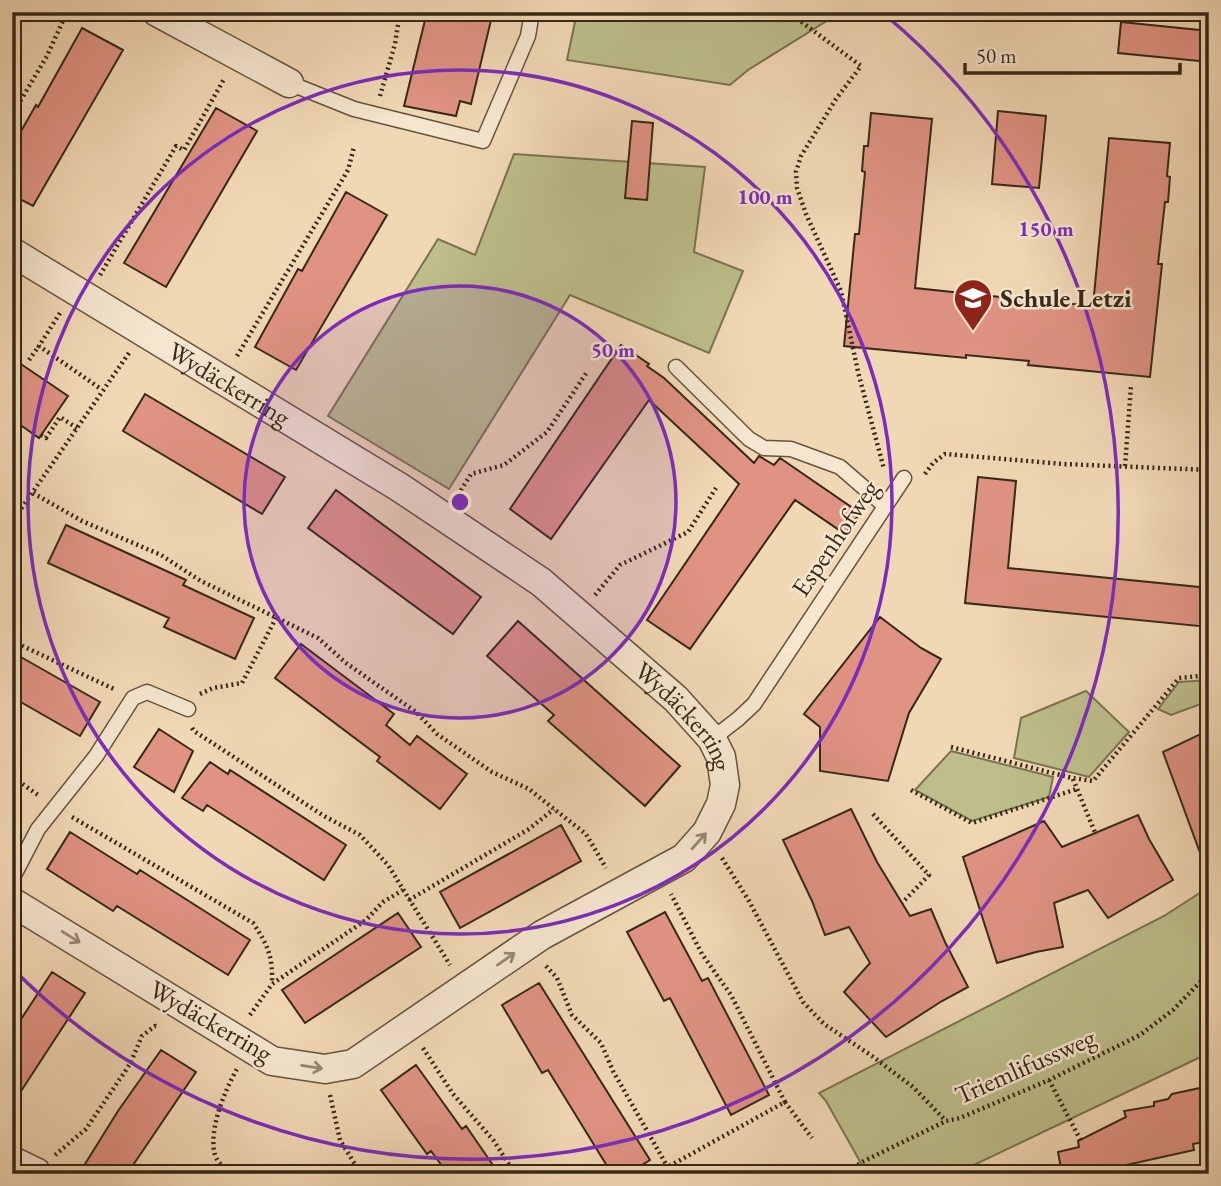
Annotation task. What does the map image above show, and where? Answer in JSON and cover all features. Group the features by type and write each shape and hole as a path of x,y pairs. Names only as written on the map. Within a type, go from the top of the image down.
{"street":[{"path":"157,12 289,83"},
{"name":"Wydäckerring","path":"12,252 399,487 531,575 677,699 712,738 721,757 725,785 721,804 708,832 684,858 541,935 354,1064 325,1069 272,1061 12,902"}],"lane":[{"path":"289,83 354,109 483,141 528,36 532,12"},
{"path":"677,367 749,439 764,448 791,449 840,467 885,506"},
{"name":"Espenhofweg","path":"712,738 754,704 900,484"},
{"path":"12,879 38,829 96,756 133,698 147,691 188,709"},
{"path":"12,1153 39,1170"}],"path":[{"path":"12,115 47,56 67,12"},
{"path":"380,96 395,44 400,12"},
{"path":"788,12 861,66 836,99 801,156 796,172 797,188 841,291 858,372 884,470 900,484"},
{"path":"100,275 176,146 184,150 224,79"},
{"path":"234,362 348,170 354,147"},
{"path":"29,360 61,312"},
{"path":"12,522 135,344"},
{"path":"40,345 102,390"},
{"path":"457,496 471,474 504,466 547,432 587,372"},
{"path":"1125,466 1131,386"},
{"path":"41,435 46,438 60,418 77,428"},
{"name":"Espenhofweg","path":"900,484 920,481 933,463 945,454 1209,470"},
{"path":"595,596 620,565 688,532 716,488"},
{"path":"33,493 82,521 161,555 201,581 318,638 346,663 416,712 437,734 492,772 529,789 586,834 610,875"},
{"path":"213,688 242,683 276,618"},
{"path":"12,641 133,698"},
{"path":"951,747 1093,781 1179,678 1209,675"},
{"path":"194,731 324,816 360,835 388,865 450,966"},
{"path":"1072,778 1096,835"},
{"path":"12,781 21,783 54,807 253,923 267,944 272,965 272,984"},
{"path":"911,790 972,823 1077,789"},
{"path":"409,900 529,829 554,809"},
{"path":"873,814 929,875 902,903"},
{"path":"716,849 749,901 803,1002 824,1024 912,1087 946,1121"},
{"path":"246,1022 272,984 366,920 383,902 403,890"},
{"path":"669,890 702,954 731,995 785,1102 812,1138"},
{"path":"543,962 557,978 572,1015 601,1043 613,1071 667,1166"},
{"name":"Triemlifussweg","path":"844,1174 862,1162 946,1121 960,1118 1049,1080 1140,1035 1173,1010 1209,973"},
{"path":"39,1170 86,1129 130,1064 142,1036 155,1027 166,1027"},
{"path":"416,1038 453,1094 494,1141 515,1174"},
{"path":"234,1174 222,1167 215,1155 215,1132 225,1091 238,1067"},
{"path":"1049,1080 1082,1143"},
{"path":"329,1091 340,1140 361,1174"},
{"path":"655,1174 785,1102"},
{"path":"1087,1166 1089,1174"}],"green space":[{"path":"577,12 841,12 748,70 730,85 567,60"},
{"path":"514,154 705,167 694,252 743,271 709,353 570,295 449,489 328,416 438,239 475,255"},
{"path":"1209,680 1209,701 1171,715 1158,709 1179,682"},
{"path":"1086,691 1129,732 1089,777 1014,758 1021,718"},
{"path":"951,751 1053,777 1049,797 972,821 915,790"},
{"path":"1209,887 1209,1053 955,1174 867,1174 819,1093 1164,916"}],"building":[{"path":"427,12 476,12 492,16 471,104 460,101 456,116 404,106"},
{"path":"1121,22 1209,31 1209,62 1118,53"},
{"path":"82,28 123,50 33,206 12,195 12,147 36,105 38,107"},
{"path":"216,108 257,131 166,287 124,263"},
{"path":"998,111 1046,116 1039,188 992,184"},
{"path":"871,113 932,119 915,288 981,295 1093,306 1109,138 1170,143 1168,202 1165,202 1158,264 1162,264 1150,377 1028,365 1029,361 966,355 966,358 844,346 855,234 859,234 865,172 862,171 864,146 868,146"},
{"path":"632,121 653,123 647,200 625,198"},
{"path":"346,192 387,215 296,370 255,347 298,269 302,271"},
{"path":"621,345 649,364 647,366 664,378 754,463 759,456 774,465 780,458 860,513 845,534 795,500 690,649 647,620 739,484 649,400 551,539 510,509"},
{"path":"12,358 68,396 39,438 12,419"},
{"path":"145,394 285,477 262,514 123,431"},
{"path":"978,477 1016,481 1008,568 1209,588 1209,627 965,603"},
{"path":"336,490 481,597 453,634 308,528"},
{"path":"66,525 186,580 183,585 254,618 235,659 164,627 169,618 48,563"},
{"path":"880,617 921,648 941,659 909,713 888,781 820,771 820,727 804,714"},
{"path":"518,621 680,766 645,806 548,721 554,715 487,656"},
{"path":"301,644 394,714 386,725 410,745 417,736 467,774 440,809 377,761 380,757 275,678"},
{"path":"12,652 100,702 80,736 12,697"},
{"path":"159,729 193,751 174,792 134,767"},
{"path":"1209,730 1209,869 1206,869 1163,752"},
{"path":"210,762 228,774 230,770 346,845 324,880 207,805 203,811 182,798"},
{"path":"851,809 877,862 910,916 931,909 968,987 886,1037 844,992 870,963 849,927 825,935 783,840"},
{"path":"1138,815 1173,880 1108,918 1088,890 1054,903 1063,947 997,963 963,857 1044,821 1062,847"},
{"path":"561,825 581,861 460,928 440,892"},
{"path":"70,832 137,874 140,870 250,940 228,975 117,906 113,911 47,869"},
{"path":"665,912 702,981 708,978 769,1095 731,1115 670,998 664,1001 627,932"},
{"path":"398,913 421,947 305,1023 282,990"},
{"path":"52,972 85,993 12,1105 12,1033"},
{"path":"539,983 650,1160 628,1174 612,1174 548,1070 542,1073 502,1005"},
{"path":"161,1050 196,1072 127,1174 100,1174 85,1164"},
{"path":"416,1065 462,1129 466,1126 499,1174 448,1174 431,1151 427,1154 381,1090"},
{"path":"1209,1086 1209,1141 1193,1144 1194,1150 1086,1174 1062,1174 1058,1152 1079,1147 1078,1141 1126,1117 1124,1111 1154,1106 1154,1102 1168,1099 1172,1094"}],"place":[{"name":"Schule Letzi","path":"973,332"}]}
